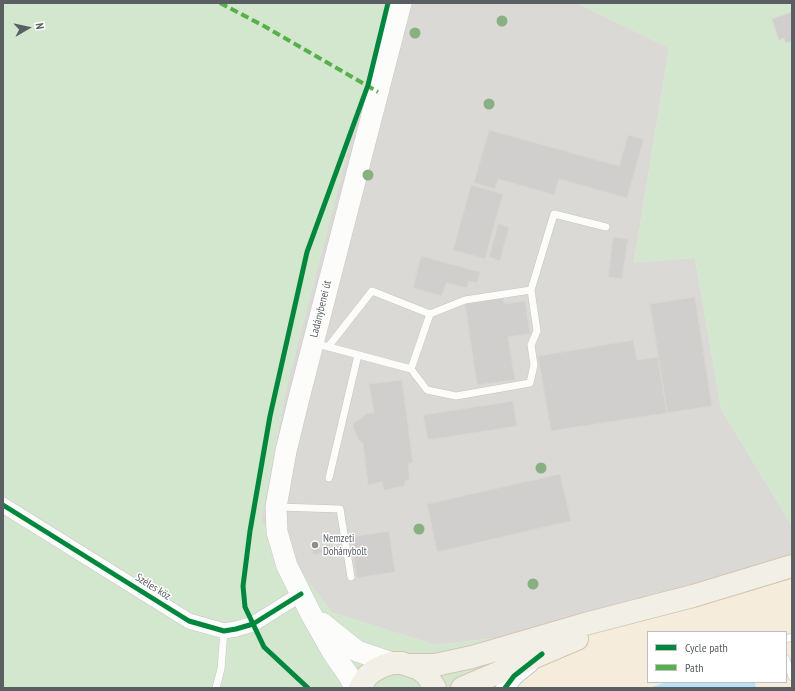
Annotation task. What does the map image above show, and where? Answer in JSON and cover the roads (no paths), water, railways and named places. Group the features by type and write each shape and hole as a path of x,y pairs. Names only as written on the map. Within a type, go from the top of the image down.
{"main road":[{"name":"Ladánybenei út","path":"355,688 350,676 333,653 311,614 287,566 277,532 276,507 286,451 320,345 401,3"},
{"path":"360,688 367,676 383,666 402,664 435,665 472,657 585,624 693,596 792,566"},
{"path":"462,688 568,643 693,596"},
{"path":"311,614 340,639 357,651 402,664 426,674 435,688"}],"street":[{"name":"Széles köz","path":"3,505 188,621 224,631 236,629 253,624 301,594"},
{"path":"505,688 514,676 542,654"}],"lane":[{"path":"531,290 465,300 430,314 372,291 320,345 411,369 427,390 456,396 530,383 534,365 531,345 537,331 531,290 554,214 606,227"},
{"path":"411,369 430,314"},
{"path":"329,478 358,355"},
{"path":"276,507 340,509 351,577"},
{"path":"216,688 221,669 224,631"},
{"path":"787,662 792,677"}],"water":[{"path":"664,683 755,683 756,688 649,688"}],"place":[{"name":"Nemzeti Dohánybolt","path":"315,545"}]}
